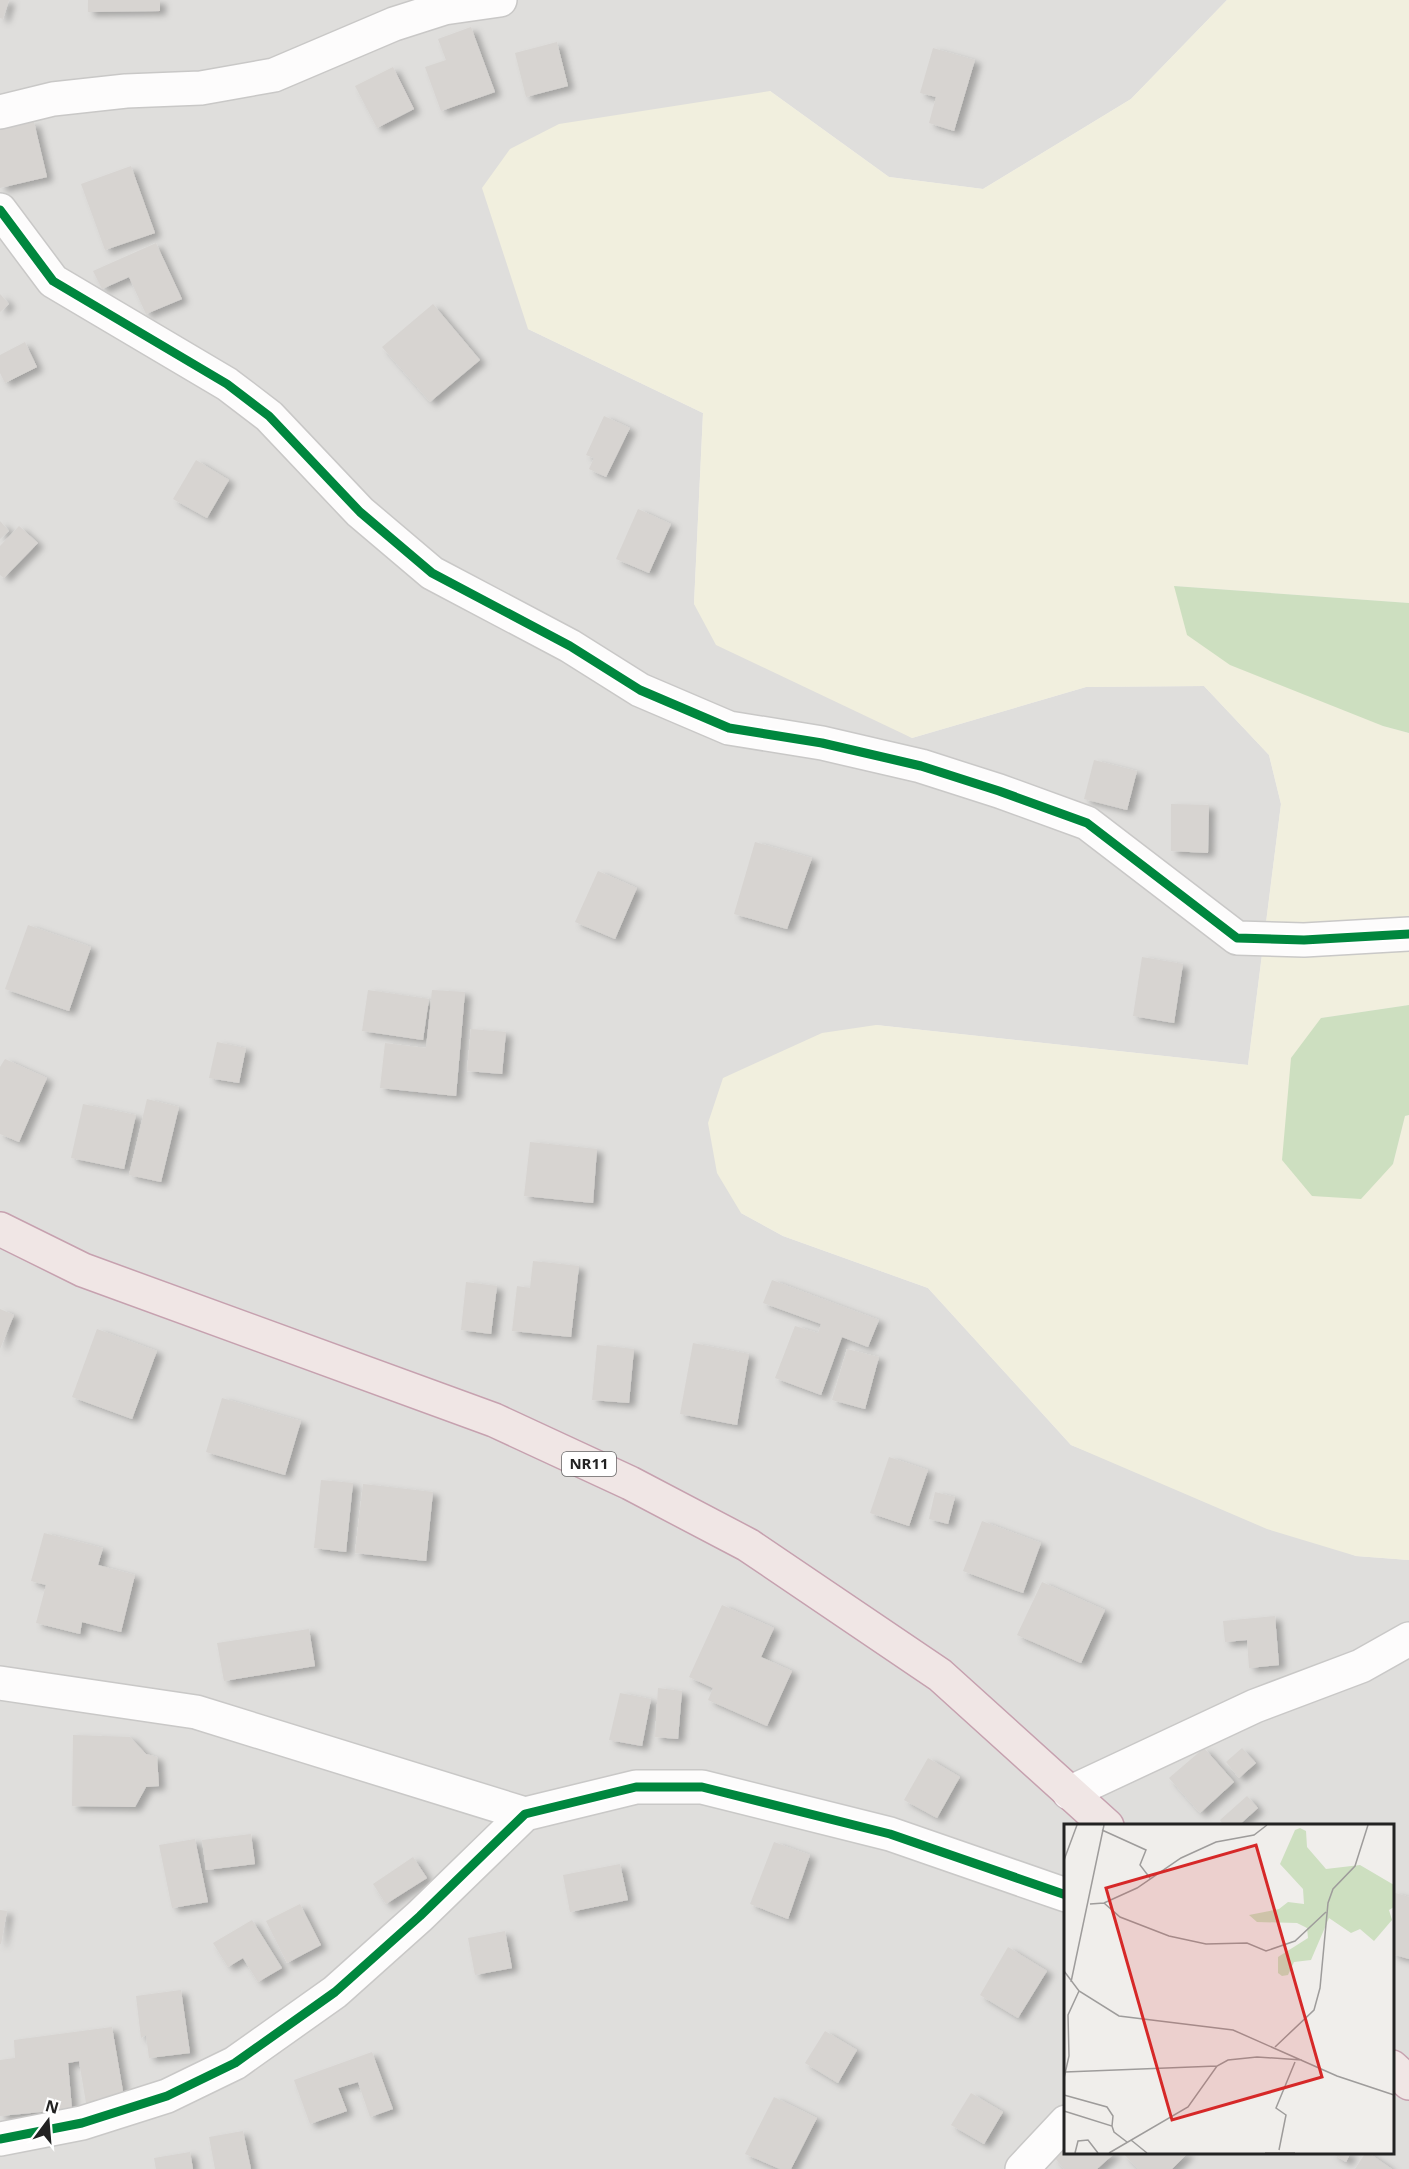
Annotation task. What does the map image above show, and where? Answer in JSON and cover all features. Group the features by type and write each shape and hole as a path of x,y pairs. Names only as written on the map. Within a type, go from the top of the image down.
{"highway":[{"name":"NR11","path":"0,1229 82,1270 494,1420 640,1488 748,1545 940,1676 1105,1824"},
{"path":"1394,2069 1409,2082"}],"street":[{"path":"0,112 53,99 126,91 201,88 274,75 407,10 444,8 500,0"},
{"path":"0,210 53,282 226,384 269,417 360,512 432,573 570,646 640,690 729,728 822,743 921,766 999,791 1087,824 1237,938 1304,940 1409,934"},
{"path":"1069,1792 1255,1706 1361,1666 1409,1639"},
{"path":"0,1683 196,1712 525,1814"},
{"path":"0,2139 82,2123 156,2100 235,2063 335,1992 420,1916 525,1814 636,1787 702,1787 890,1834 1064,1895"},
{"path":"1022,2169 1064,2123"}],"shaded area":[{"path":"0,0 1227,0 1131,99 983,189 889,177 770,91 528,329 703,413 694,604 912,738 1086,687 1204,686 1269,755 1281,804 1248,1065 876,1025 741,1213 783,1236 928,1288 1071,1445 1356,1556 1409,1560 1409,2169 0,2169"},
{"path":"1227,0 1409,0 1409,603 1175,586 1383,726 1409,733 1409,1005 1321,1018 1393,1164 1405,1116 1409,1115 1409,1560 1356,1556 1267,1529 1071,1445 928,1288 783,1236 741,1213 717,1173 708,1123 723,1078 822,1033 876,1025 1248,1065 1281,804 1269,755 1204,686 1086,687 912,738 716,645 694,604 703,413 528,329 482,188 510,149 559,124 770,91 889,177 983,189 1131,99"}],"green space":[{"path":"1174,586 1409,603 1409,733 1383,726 1230,665 1187,635"},
{"path":"1409,1005 1409,1115 1405,1116 1393,1164 1361,1199 1312,1196 1282,1160 1291,1058 1321,1018"}],"building":[{"path":"0,0 9,0 3,19 0,18"},
{"path":"88,0 160,0 160,11 88,12"},
{"path":"471,27 495,92 441,111 425,67 446,60 438,39"},
{"path":"557,42 568,86 526,97 515,53"},
{"path":"933,48 975,60 954,131 929,123 936,97 920,93"},
{"path":"393,67 414,109 377,128 355,86"},
{"path":"34,122 47,177 0,188 0,129"},
{"path":"131,166 155,233 105,250 81,184"},
{"path":"156,243 182,299 146,314 129,277 102,289 93,271"},
{"path":"0,294 9,304 0,312"},
{"path":"433,304 480,360 430,402 382,347"},
{"path":"25,342 37,367 5,383 0,373 0,355"},
{"path":"604,416 630,428 606,477 589,469 594,458 586,455"},
{"path":"196,460 229,480 207,518 173,499"},
{"path":"638,509 671,524 649,573 616,559"},
{"path":"0,521 9,531 0,539"},
{"path":"19,526 38,543 4,578 0,575 0,546"},
{"path":"1094,760 1137,771 1127,810 1084,799"},
{"path":"1171,804 1209,805 1208,853 1171,851"},
{"path":"755,842 812,858 787,929 734,914"},
{"path":"598,871 637,888 615,939 575,922"},
{"path":"28,925 91,947 69,1011 5,989"},
{"path":"1142,957 1183,964 1174,1023 1133,1016"},
{"path":"368,990 429,999 423,1040 362,1031"},
{"path":"432,990 465,992 456,1096 380,1088 385,1043 426,1048"},
{"path":"471,1029 506,1032 502,1074 467,1071"},
{"path":"217,1042 246,1048 239,1083 209,1078"},
{"path":"5,1059 47,1078 19,1142 0,1134 0,1067"},
{"path":"147,1099 179,1107 161,1182 129,1175"},
{"path":"83,1104 136,1115 124,1169 71,1158"},
{"path":"530,1142 597,1149 593,1203 524,1196"},
{"path":"533,1261 579,1266 571,1337 512,1331 517,1286 530,1288"},
{"path":"772,1280 879,1320 868,1347 842,1337 821,1395 775,1378 795,1326 818,1333 821,1324 763,1303"},
{"path":"466,1282 497,1286 491,1334 461,1330"},
{"path":"0,1309 14,1315 0,1349"},
{"path":"97,1329 157,1351 132,1419 72,1397"},
{"path":"693,1343 749,1354 737,1425 680,1414"},
{"path":"597,1345 634,1349 629,1403 592,1400"},
{"path":"847,1349 879,1357 865,1409 832,1400"},
{"path":"222,1398 301,1421 285,1475 206,1452"},
{"path":"889,1457 928,1470 909,1526 870,1513"},
{"path":"321,1480 353,1483 346,1552 314,1548"},
{"path":"363,1484 433,1492 426,1561 355,1553"},
{"path":"935,1492 955,1497 948,1524 929,1519"},
{"path":"982,1521 1041,1543 1023,1593 963,1571"},
{"path":"44,1533 103,1548 98,1565 135,1575 121,1632 82,1622 80,1634 36,1623 46,1585 31,1581"},
{"path":"1042,1582 1105,1610 1081,1663 1017,1635"},
{"path":"722,1605 774,1628 761,1657 792,1671 767,1726 708,1700 713,1688 689,1677"},
{"path":"1275,1616 1279,1665 1249,1668 1247,1640 1225,1642 1223,1621"},
{"path":"309,1629 315,1666 224,1681 217,1643"},
{"path":"658,1688 682,1691 678,1739 655,1737"},
{"path":"620,1693 651,1699 642,1746 609,1740"},
{"path":"73,1735 130,1737 146,1754 157,1757 159,1786 146,1787 135,1807 72,1806"},
{"path":"1204,1748 1234,1782 1200,1813 1169,1778"},
{"path":"1242,1748 1256,1763 1239,1778 1226,1762"},
{"path":"928,1758 960,1777 937,1818 904,1800"},
{"path":"1247,1796 1258,1808 1240,1824 1223,1824 1220,1820"},
{"path":"251,1834 255,1864 206,1870 202,1840"},
{"path":"195,1839 208,1902 172,1908 159,1845"},
{"path":"774,1842 810,1855 788,1919 750,1904"},
{"path":"413,1857 427,1878 386,1904 373,1884"},
{"path":"620,1864 628,1900 570,1912 563,1875"},
{"path":"1394,1893 1409,1897 1409,1959 1394,1955"},
{"path":"300,1904 321,1945 287,1963 266,1921"},
{"path":"0,1910 7,1911 1,1944 0,1944"},
{"path":"252,1920 282,1968 258,1982 243,1958 228,1967 213,1943"},
{"path":"505,1931 512,1968 475,1975 468,1938"},
{"path":"1008,1947 1047,1971 1018,2018 980,1995"},
{"path":"181,1990 190,2053 149,2058 146,2035 141,2038 136,1996"},
{"path":"112,2027 124,2097 86,2103 79,2061 68,2063 72,2109 0,2116 0,2060 15,2058 14,2040"},
{"path":"825,2031 857,2050 838,2083 805,2063"},
{"path":"372,2052 393,2109 370,2117 358,2082 338,2088 347,2111 310,2124 294,2080"},
{"path":"971,2093 1003,2112 984,2144 951,2125"},
{"path":"774,2097 817,2118 791,2169 780,2169 745,2154"},
{"path":"243,2131 251,2169 215,2169 209,2137"},
{"path":"1064,2149 1064,2154 1114,2154 1097,2169 1064,2169 1054,2157"},
{"path":"190,2152 193,2169 156,2169 154,2158"},
{"path":"1124,2154 1187,2154 1172,2169 1138,2169"},
{"path":"1333,2154 1350,2154 1346,2162"},
{"path":"1365,2154 1370,2154 1392,2169 1355,2169"}],"cycle path":[{"path":"0,210 53,281 227,384 269,416 360,512 432,573 570,646 640,690 729,728 822,743 921,766 1087,823 1237,938 1304,940 1409,934"},
{"path":"0,2139 82,2123 167,2096 235,2063 335,1992 420,1916 525,1814 636,1787 702,1787 890,1834 1064,1894"}]}
